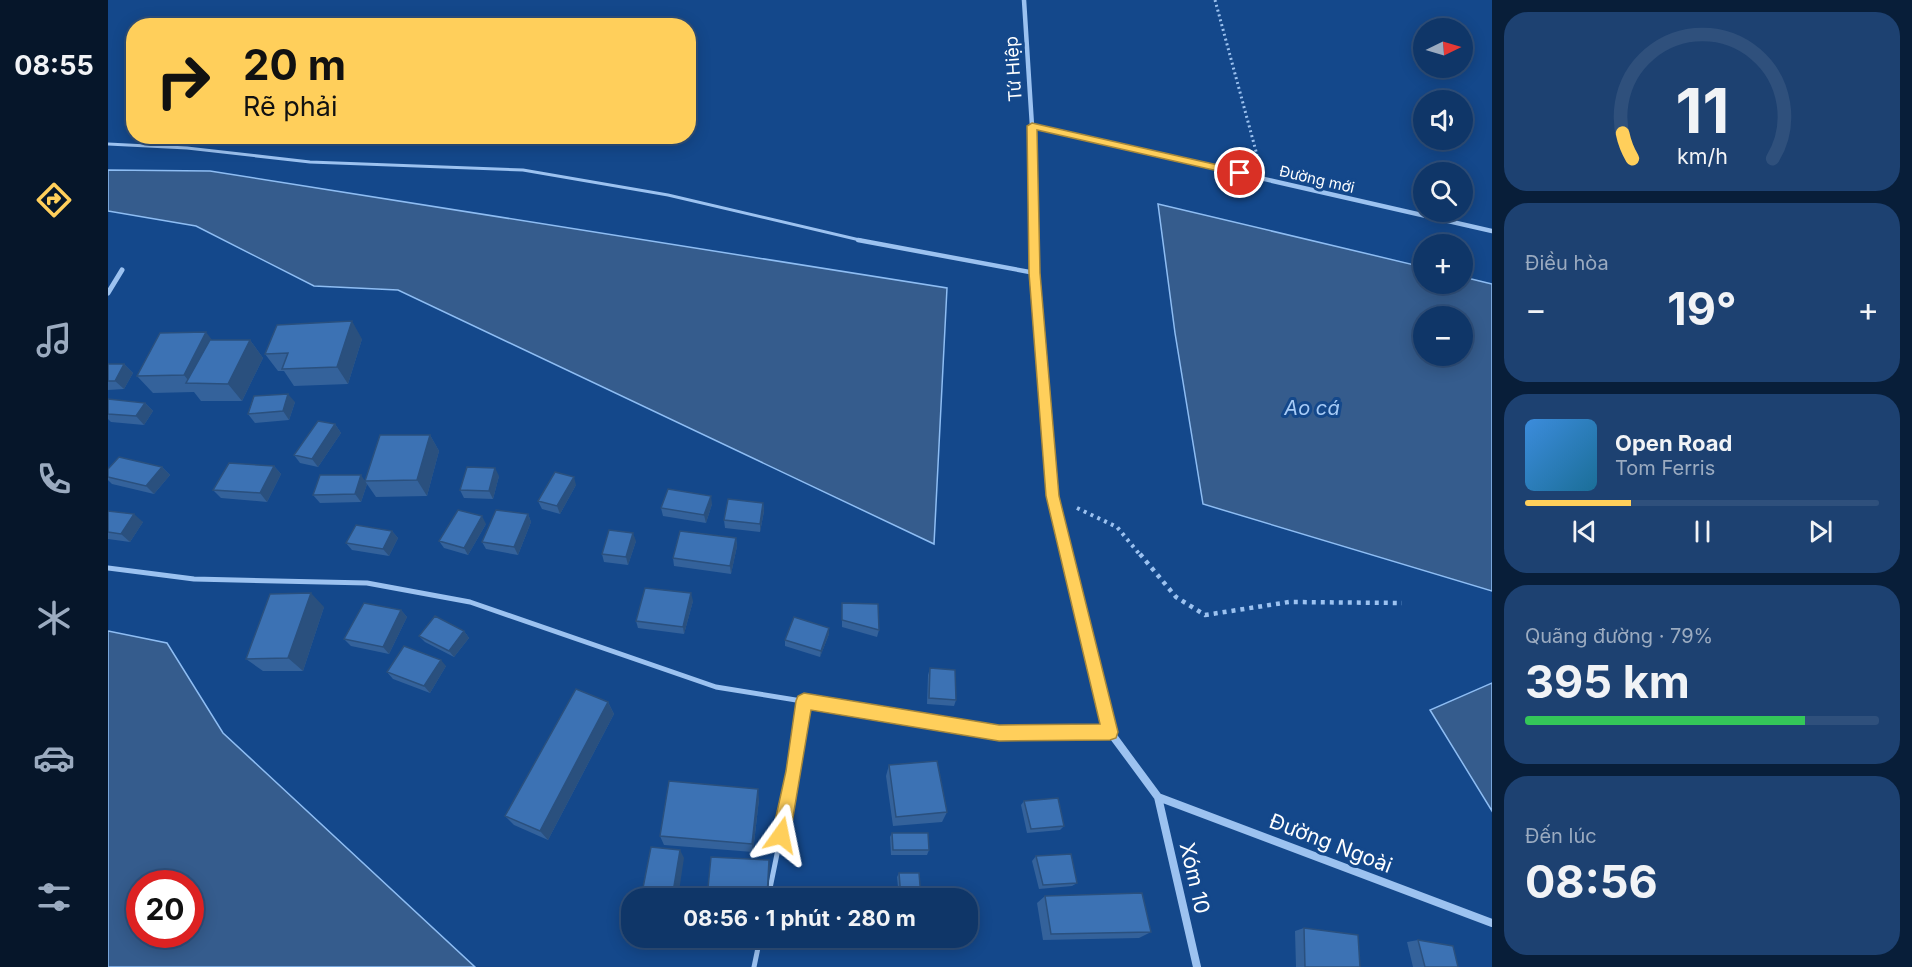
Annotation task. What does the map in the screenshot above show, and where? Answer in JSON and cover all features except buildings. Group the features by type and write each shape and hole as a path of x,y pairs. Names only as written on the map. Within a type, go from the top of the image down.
{"street":[{"name":"Tứ Hiệp","path":"1024,0 1032,126 1035,273 1052,496 1110,732 1158,798"},
{"name":"Đường mới","path":"1032,126 1492,231"},
{"path":"108,293 122,270"},
{"name":"Đường Ngoài","path":"1158,798 1492,923"},
{"name":"Xóm 10","path":"1158,798 1197,967"}],"lane":[{"path":"108,144 188,148 310,162 523,170 668,195 799,224 871,243 1035,273"},
{"path":"108,568 194,579 367,584 470,602 716,687 999,733 1110,732"},
{"path":"770,888 794,771 804,701"},
{"path":"754,967 758,948"}],"path":[{"path":"1215,0 1263,178"},
{"path":"1052,496 1117,527 1176,597 1206,615 1289,602 1402,603"}],"water":[{"path":"108,170 210,171 947,288 934,544 398,290 314,286 196,226 108,211"},
{"name":"Ao cá","path":"1158,204 1413,265 1413,294 1473,294 1473,279 1492,284 1492,591 1203,504 1175,333"},
{"path":"108,631 167,643 223,733 475,967 108,967"},
{"path":"1492,683 1492,811 1430,710"}],"route":[{"path":"781,835 794,771 804,701 999,733 1110,732 1052,496 1035,273 1032,126 1240,173"}]}
